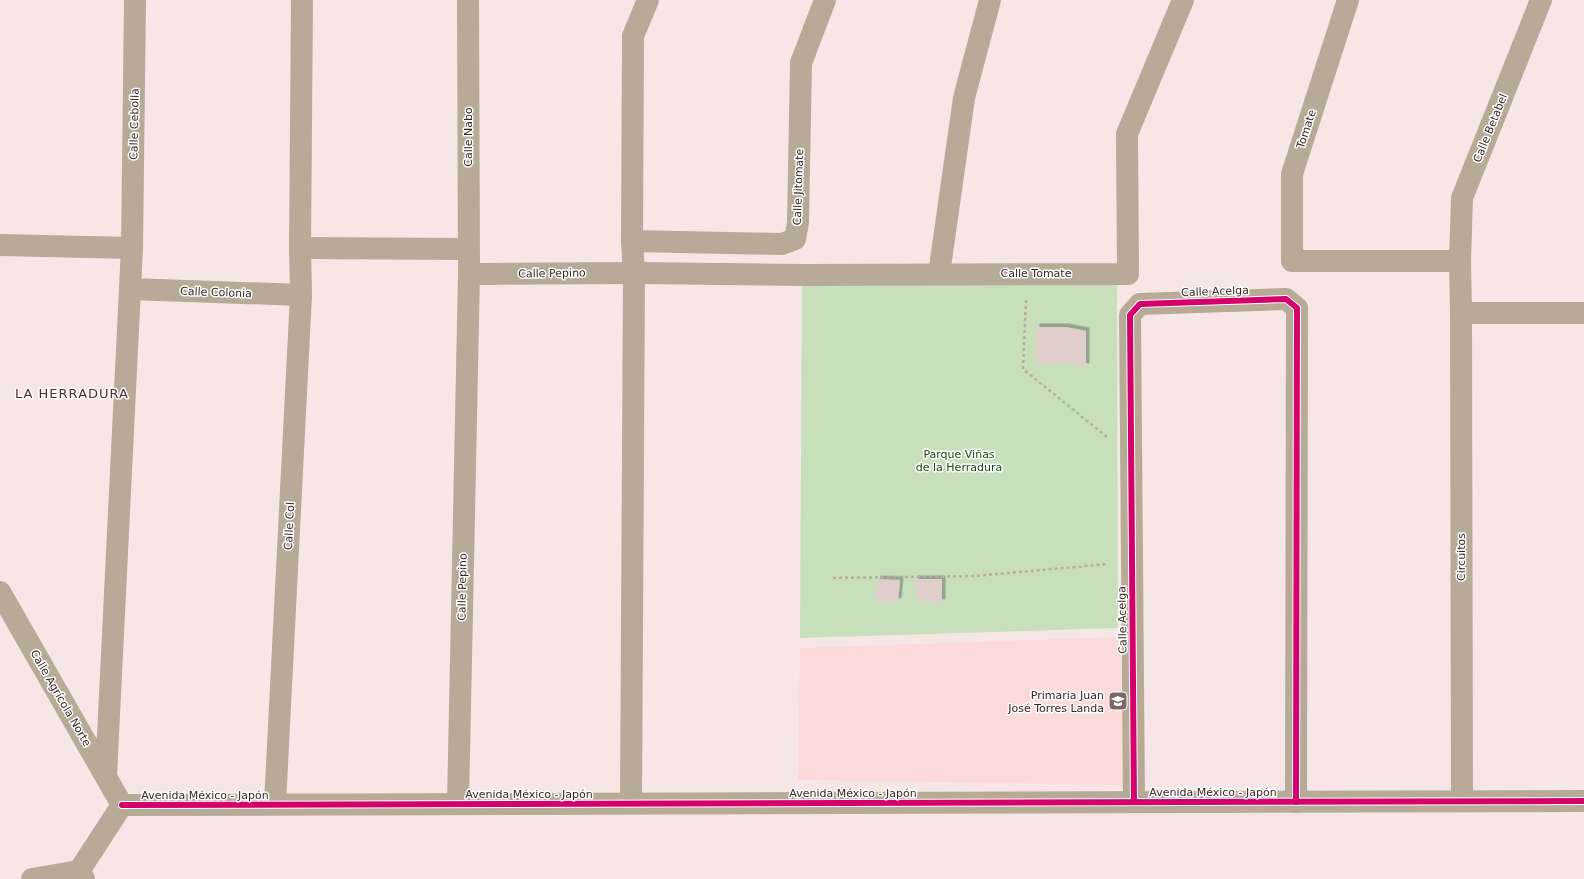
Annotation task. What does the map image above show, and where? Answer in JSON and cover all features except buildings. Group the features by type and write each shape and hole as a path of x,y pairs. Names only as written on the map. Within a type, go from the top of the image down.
{"street":[{"name":"Calle Cebolla","path":"130,288 136,0"},
{"path":"302,0 300,248 468,249"},
{"name":"Calle Nabo","path":"468,0 469,274"},
{"path":"631,803 634,272 632,241 633,36 648,0"},
{"name":"Calle Jitomate","path":"632,241 782,244 795,239 798,223 801,63 825,0"},
{"path":"939,274 964,98 990,0"},
{"name":"Calle Tomate","path":"634,272 802,275 1028,273 1128,274 1127,134 1183,0"},
{"name":"Tomate","path":"1348,0 1292,174 1292,261 1460,261"},
{"name":"Calle Betabel","path":"1461,313 1460,261 1462,198 1541,0"},
{"path":"0,245 132,248"},
{"name":"Calle Col","path":"275,804 301,295 300,248"},
{"name":"Calle Pepino","path":"458,804 469,274 634,272"},
{"path":"106,776 130,288"},
{"name":"Calle Colonia","path":"130,288 301,295"},
{"name":"Calle Acelga","path":"1134,802 1130,315 1140,304 1286,299 1297,308 1296,802"},
{"path":"1461,313 1584,313"},
{"name":"Circuitos","path":"1461,313 1462,801"},
{"name":"Calle Agrícola Norte","path":"0,592 122,805"},
{"name":"Avenida México - Japón","path":"122,805 1584,801"},
{"path":"32,879 82,875 122,805"}],"path":[{"path":"1028,273 1023,369 1130,456"},
{"path":"833,578 975,576 1110,564"}],"shaded area":[{"path":"1120,637 1124,785 798,780 800,648"}],"green space":[{"name":"Parque Viñas de la Herradura","path":"802,283 1117,285 1118,628 800,638"}],"cycle path":[{"path":"1134,802 1130,315 1140,304 1286,299 1297,308 1296,802"},
{"path":"122,805 1584,801"}],"place":[{"name":"Primaria Juan José Torres Landa","path":"1118,701"}],"district":[{"name":"LA HERRADURA","path":"72,393"}]}
